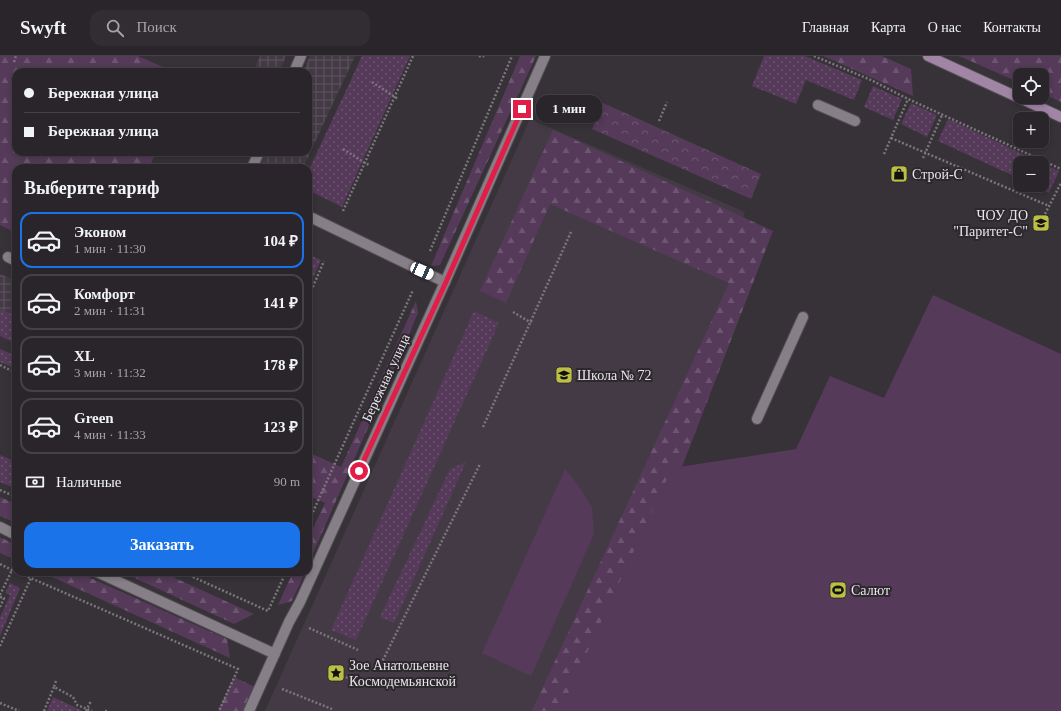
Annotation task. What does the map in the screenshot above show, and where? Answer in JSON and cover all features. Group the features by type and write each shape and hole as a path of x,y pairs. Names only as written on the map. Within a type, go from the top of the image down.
{"street":[{"path":"296,68 301,56"},
{"name":"Бережная улица","path":"312,576 446,282 545,56"},
{"path":"928,56 1061,117"},
{"path":"818,105 855,121"},
{"path":"312,218 446,282"},
{"path":"757,420 803,317"},
{"path":"0,527 12,533"},
{"path":"106,576 275,654"},
{"name":"Бережная улица","path":"249,711 289,622 312,576"}],"path":[{"path":"14,62 16,56"},
{"path":"343,211 413,56"},
{"path":"480,56 484,56"},
{"path":"814,56 871,80 942,115 1061,169"},
{"path":"372,82 398,99"},
{"path":"884,154 908,99"},
{"path":"659,121 667,102"},
{"path":"923,158 942,115"},
{"path":"891,138 1049,206"},
{"path":"343,149 369,165"},
{"path":"1045,214 1061,184"},
{"path":"483,427 571,232"},
{"path":"312,289 324,261"},
{"path":"513,312 531,321"},
{"path":"0,365 12,371"},
{"path":"381,664 480,464"},
{"path":"0,490 12,495"},
{"path":"0,564 12,570 0,596 4,598 0,607"},
{"path":"26,576 238,669 219,711"},
{"path":"191,576 268,611 284,576"},
{"path":"0,646 31,578"},
{"path":"308,628 358,650"},
{"path":"346,677 360,683"},
{"path":"44,711 56,681"},
{"path":"54,688 73,697 77,705 92,711"},
{"path":"280,688 332,708"},
{"path":"87,710 91,701"},
{"path":"0,703 19,711"}],"shaded area":[{"path":"260,56 286,56 281,68 255,68"},
{"path":"310,56 355,56 312,149 312,68 305,68"},
{"name":"Школа № 72","path":"530,119 745,212 731,250 753,283 672,468 560,711 265,711"},
{"path":"264,156 309,156 305,164 260,164"},
{"path":"0,274 12,279 12,314 0,309"}],"green space":[{"path":"0,56 138,56 165,68 12,68 12,156 154,156 151,164 12,164 12,231 0,225"},
{"path":"362,56 410,56 342,207 312,192 312,164"},
{"path":"520,56 536,56 440,265 431,266"},
{"path":"764,56 805,56 862,80 854,100 806,80 796,104 752,86"},
{"path":"823,56 882,56 911,69 913,96"},
{"path":"959,56 1061,56 1061,102 1049,96 1049,68 1013,68 1013,80"},
{"path":"873,86 902,99 893,120 864,107"},
{"path":"603,103 761,174 751,199 592,129"},
{"path":"911,103 937,115 927,137 901,124"},
{"path":"948,119 1027,156 1013,156 1013,176 938,141"},
{"path":"553,130 773,231 682,467 800,456 923,423 592,711 532,711 729,283 550,204 506,303 480,291"},
{"path":"1049,166 1059,171 1049,193 1047,192 1049,192"},
{"path":"312,256 321,260 312,280"},
{"name":"Салют","path":"933,295 1061,354 1061,711 560,711 672,468 796,449 830,376 884,398"},
{"path":"416,301 418,313 312,556 312,531 325,503 312,497 312,454 341,467"},
{"path":"0,309 12,314 12,342 0,336"},
{"path":"474,311 499,323 356,640 331,630"},
{"path":"0,349 12,354 12,367 0,362"},
{"path":"0,455 12,460 12,487 0,482"},
{"path":"466,462 394,623 380,617 450,469"},
{"path":"565,469 578,485 592,507 594,534 531,676 482,653"},
{"path":"0,497 12,502 12,521 0,516"},
{"path":"0,537 12,543 12,558 0,553"},
{"path":"50,576 86,576 227,639 230,658"},
{"path":"131,576 171,576 254,614 234,624"},
{"path":"291,576 303,576 292,601 278,605"},
{"path":"10,583 20,588 0,636 0,617 10,595 5,593"},
{"path":"234,677 255,687 243,711 218,711"},
{"path":"53,697 81,710 81,711 47,711"}],"place":[{"name":"Строй-С","path":"899,174"},
{"name":"ЧОУ ДО \"Паритет-С\"","path":"1041,223"},
{"name":"Школа № 72","path":"564,375"},
{"name":"Салют","path":"838,590"},
{"name":"Зое Анатольевне Космодемьянской","path":"336,673"}],"route":[{"path":"359,471 446,282 522,109"}]}
